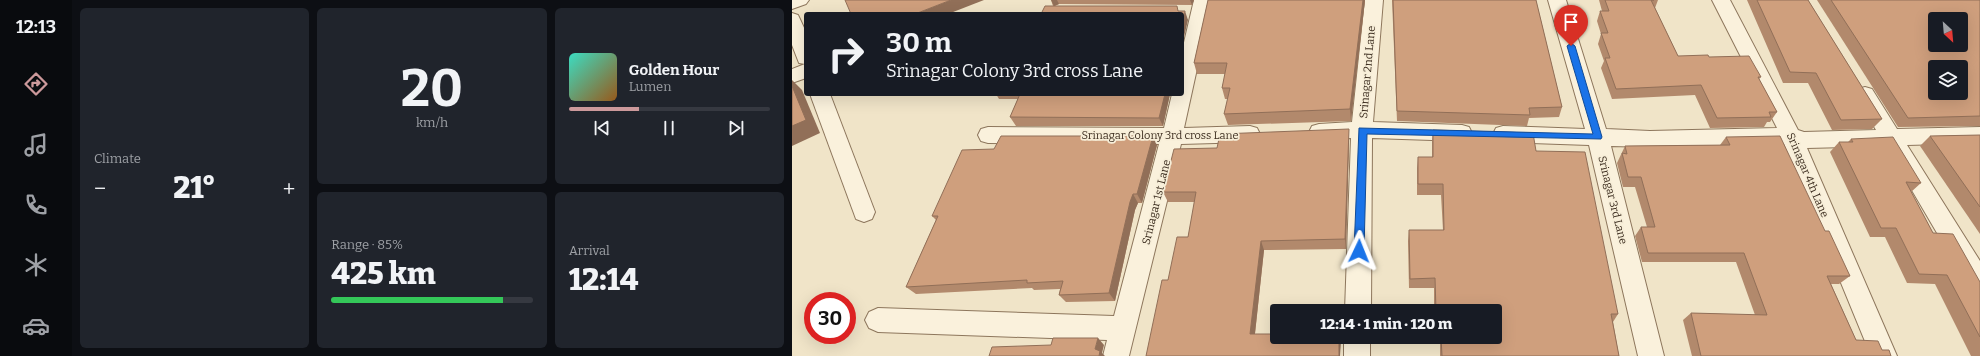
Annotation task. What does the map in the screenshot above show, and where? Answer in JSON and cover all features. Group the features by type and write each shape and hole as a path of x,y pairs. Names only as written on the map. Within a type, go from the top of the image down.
{"street":[{"path":"792,3 800,0"},
{"name":"Srinagar 2nd Lane","path":"1358,304 1362,130 1374,0"},
{"name":"Srinagar 3rd Lane","path":"1557,0 1598,137 1651,356"},
{"name":"Srinagar 4th Lane","path":"1721,0 1791,136 1884,356"},
{"name":"Srinagar 1st Lane","path":"1184,72 1196,8"},
{"path":"792,19 804,52"},
{"path":"792,76 804,72"},
{"path":"1855,78 1980,283"},
{"path":"821,96 864,212"},
{"name":"Srinagar 1st Lane","path":"1116,356 1172,136 1180,96"},
{"path":"1299,133 1362,130 1650,139 1791,136 1804,140 1980,135"},
{"name":"Srinagar Colony 3rd cross Lane","path":"988,135 1172,136 1268,134"},
{"path":"878,320 1123,328"},
{"path":"1356,356 1357,344"}],"building":[{"path":"845,0 951,0 920,12 850,12"},
{"path":"1208,0 1363,0 1350,109 1224,114 1230,88 1222,88 1227,63 1194,63"},
{"path":"1393,0 1536,0 1562,107 1529,108 1530,115 1397,111"},
{"path":"1605,0 1651,0 1678,56 1749,56 1761,77 1758,77 1777,112 1769,112 1771,117 1717,118 1701,85 1616,89 1605,58 1610,58 1601,33 1608,33 1600,11 1609,11"},
{"path":"1757,0 1808,0 1882,119 1841,120 1816,73 1790,72"},
{"path":"1831,0 1980,0 1980,116 1908,118"},
{"path":"1045,6 1177,6 1178,11 1185,11 1184,15 1184,12 1042,12"},
{"path":"792,86 806,120 792,126"},
{"path":"1019,96 1164,96 1159,118 1010,117"},
{"path":"1349,129 1345,239 1261,241 1250,334 1270,334 1270,344 1339,344 1339,356 1146,356 1162,280 1168,280 1177,237 1188,237 1196,192 1163,192 1174,149 1217,148 1220,134"},
{"path":"1433,130 1533,133 1536,151 1585,152 1618,314 1611,314 1619,356 1442,356 1441,344 1502,344 1502,304 1436,304 1435,278 1410,279 1409,230 1444,230 1443,184 1418,184 1418,157 1433,157"},
{"path":"1980,135 1980,207 1930,136"},
{"path":"1001,136 1153,136 1137,194 1133,194 1130,202 1109,293 1059,295 1063,281 1027,283 1027,280 906,287 938,216 932,216 962,150 994,149"},
{"path":"1780,136 1825,231 1829,231 1850,276 1827,276 1856,340 1878,341 1882,350 1889,350 1891,356 1701,356 1691,313 1767,315 1744,253 1648,253 1641,227 1655,227 1641,177 1628,177 1622,153 1627,154 1625,146 1730,145 1726,137"},
{"path":"1893,137 1921,183 1906,182 1933,233 1953,234 1980,282 1980,337 1947,275 1919,274 1896,228 1881,228 1839,142 1853,142 1851,139"},
{"path":"1053,338 1098,338 1095,349 1100,351 1099,356 989,356 992,347 1051,345"}],"route":[{"path":"1359,251 1362,130 1598,137 1571,46"}]}
